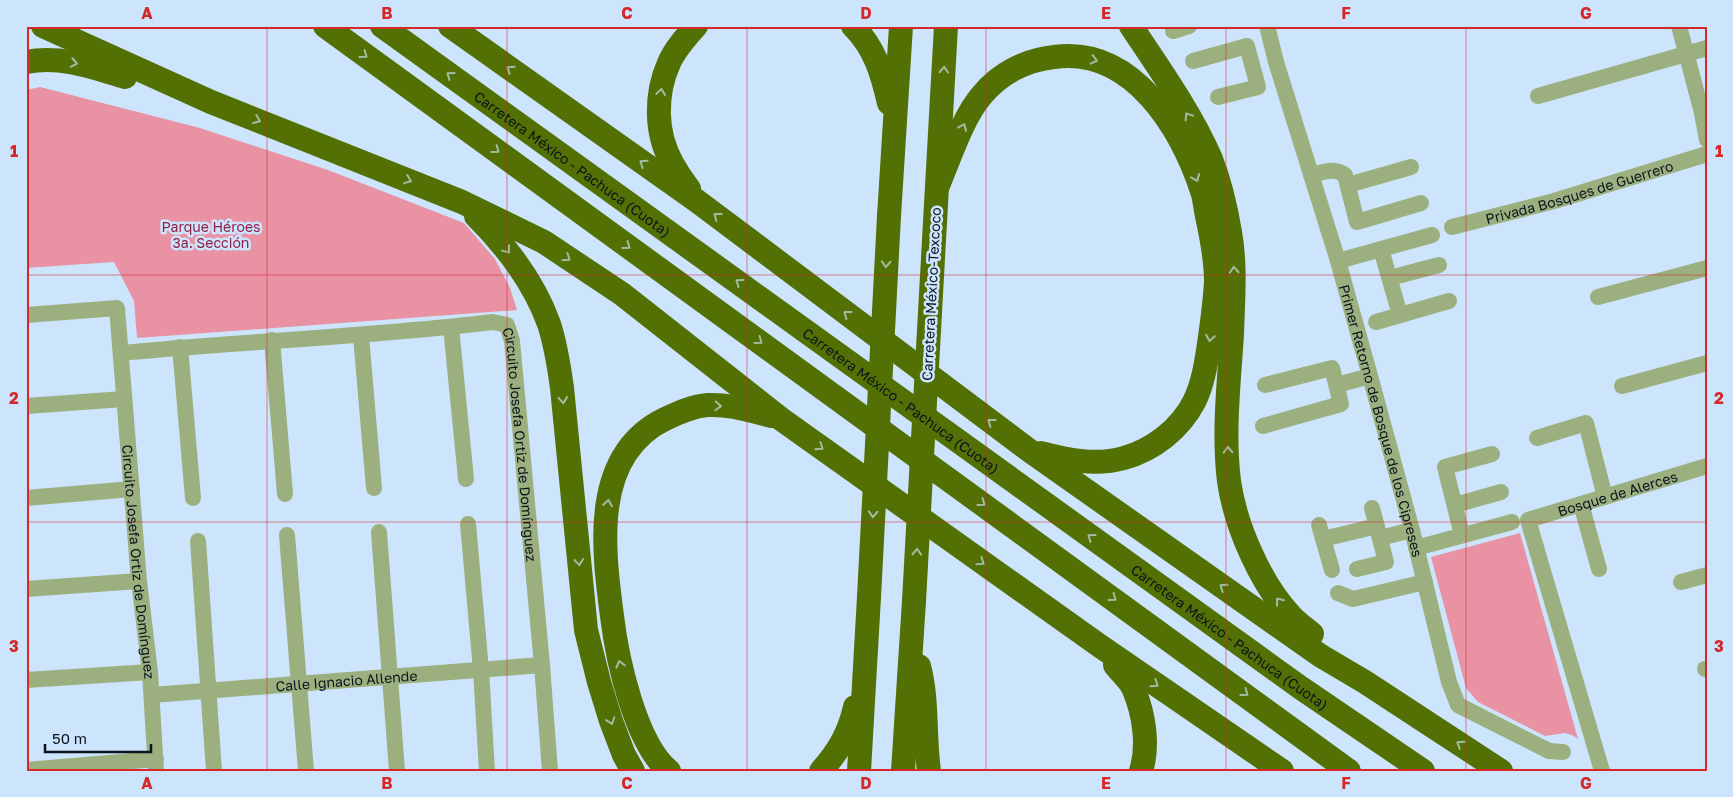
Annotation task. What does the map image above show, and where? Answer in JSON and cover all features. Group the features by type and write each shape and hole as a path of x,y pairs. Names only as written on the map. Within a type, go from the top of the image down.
{"highway":[{"path":"43,26 211,102 462,202 544,242 622,294 780,419 1100,646 1282,771"},
{"path":"325,26 1349,771"},
{"name":"Carretera México - Pachuca (Cuota)","path":"382,26 1293,682 1423,771"},
{"path":"450,26 697,201 1030,451 1321,656 1366,682 1500,771"},
{"path":"696,26 682,41 669,62 662,82 659,125 664,145 672,163 697,201"},
{"path":"853,26 872,49 880,67 894,129"},
{"path":"860,771 889,216 901,26"},
{"name":"Carretera México-Texcoco","path":"903,771 946,26"},
{"path":"1131,26 1198,132 1212,160 1222,194 1230,232 1235,273 1228,402 1227,447 1229,481 1242,529 1256,562 1271,590 1292,617 1366,682"},
{"path":"937,188 967,117 981,95 999,78 1020,66 1042,58 1062,56 1082,57 1102,62 1122,72 1138,84 1170,121 1188,157 1203,194 1211,236 1216,279 1213,321 1205,370 1194,402 1179,423 1162,440 1125,458 1105,462 1081,462 1030,451"},
{"path":"26,62 40,59 80,63 211,102"},
{"path":"462,202 498,238 520,266 548,323 556,352 562,388 586,630 598,682 624,755 633,771"},
{"path":"669,771 664,767 646,740 628,695 615,642 605,546 607,505 615,471 629,446 653,425 679,412 707,405 726,406 780,419"},
{"path":"911,642 924,688 926,751 929,771"},
{"path":"1100,646 1134,688 1141,712 1145,740 1141,771"},
{"path":"821,771 834,757 850,729 865,668"}],"street":[{"path":"1173,30 1189,26"},
{"name":"Primer Retorno de Bosque de los Cipreses","path":"1267,26 1276,62 1338,261 1412,530 1449,682 1458,705 1549,751 1563,752"},
{"path":"1679,26 1702,113 1707,140"},
{"path":"1193,61 1247,46 1258,87 1218,98"},
{"path":"1538,96 1707,48"},
{"path":"1253,66 1276,62"},
{"name":"Privada Bosques de Guerrero","path":"1452,227 1554,201 1707,154"},
{"path":"1348,185 1411,167"},
{"path":"1311,175 1334,170 1340,171 1345,175 1356,222 1421,203"},
{"path":"1338,261 1432,235"},
{"path":"1381,249 1400,315"},
{"path":"1390,278 1439,265"},
{"path":"1598,297 1707,268"},
{"path":"1376,322 1449,301"},
{"name":"Circuito Josefa Ortiz de Domínguez","path":"26,315 117,308 139,581 152,695 156,765"},
{"name":"Circuito Josefa Ortiz de Domínguez","path":"121,353 272,340 361,336 383,332 493,322 507,325 512,341 550,771"},
{"path":"451,327 466,479"},
{"path":"361,336 374,488"},
{"path":"272,340 285,494"},
{"path":"180,348 193,498"},
{"path":"1622,386 1707,363"},
{"path":"1263,426 1342,404 1332,368 1264,385"},
{"path":"1337,385 1370,376"},
{"path":"26,406 124,399"},
{"path":"1537,438 1586,423 1605,496"},
{"path":"1462,535 1445,467 1492,454"},
{"name":"Bosque de Alerces","path":"1416,548 1581,504 1707,466"},
{"path":"26,498 132,490"},
{"path":"1454,504 1502,492"},
{"path":"1581,504 1598,570"},
{"path":"1357,569 1386,562 1372,508"},
{"path":"1520,521 1602,771"},
{"path":"468,524 481,670 487,771"},
{"path":"1332,570 1321,532 1412,530"},
{"path":"378,532 397,771"},
{"path":"287,535 306,771"},
{"path":"198,541 214,771"},
{"path":"1681,582 1707,575"},
{"path":"26,589 139,581"},
{"path":"1338,593 1353,600 1425,582"},
{"name":"Calle Ignacio Allende","path":"152,695 300,682 542,665"},
{"path":"26,680 150,672"},
{"path":"26,770 156,765"}],"green space":[{"name":"Parque Héroes 3a. Sección","path":"40,87 200,128 328,170 464,223 495,259 510,288 517,310 137,338 134,301 114,262 26,268 26,90"},
{"path":"1520,533 1578,739 1565,733 1545,736 1478,702 1466,688 1431,557"}]}
